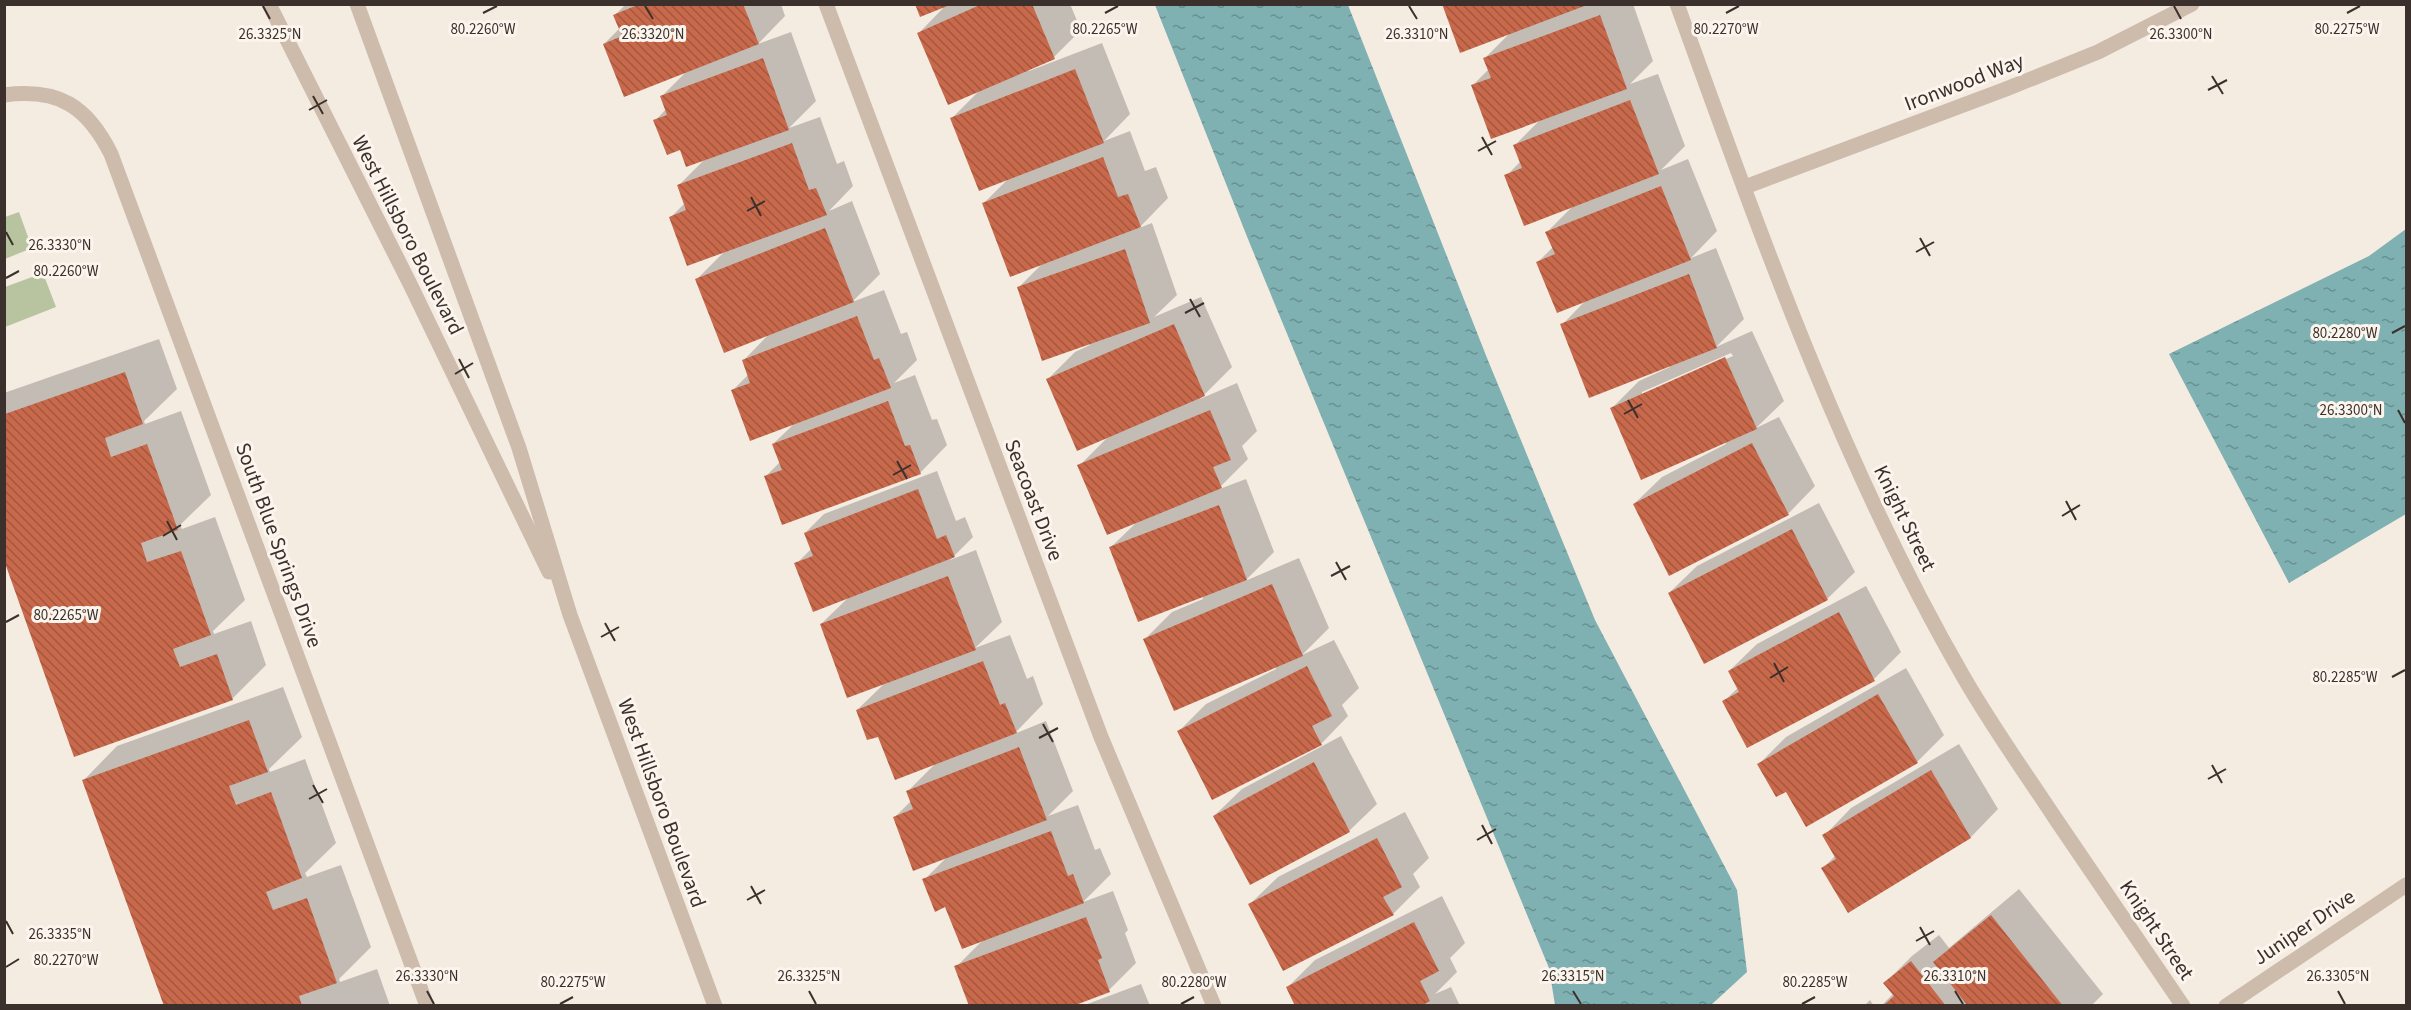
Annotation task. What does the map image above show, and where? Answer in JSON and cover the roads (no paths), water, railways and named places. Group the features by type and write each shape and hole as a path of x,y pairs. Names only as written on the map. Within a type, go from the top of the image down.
{"street":[{"name":"West Hillsboro Boulevard","path":"269,4 411,286 570,615"},
{"name":"West Hillsboro Boulevard","path":"357,4 519,448 570,615 715,1005"},
{"name":"Seacoast Drive","path":"826,4 1101,736 1214,1005"},
{"name":"Knight Street","path":"1677,4 1839,428 1875,510 1963,677 2017,762 2183,1005"},
{"name":"Ironwood Way","path":"1745,187 2098,52 2192,4"},
{"name":"South Blue Springs Drive","path":"4,95 30,93 63,99 78,107 90,119 103,138 119,173 427,1005"},
{"name":"Juniper Drive","path":"2226,1005 2406,885"}],"water":[{"path":"1155,5 1348,5 1487,358 1595,620 1737,890 1747,972 1711,1005 1555,1005 1549,968 1250,244"},
{"path":"2406,229 2406,514 2289,583 2169,354 2369,256"}]}
